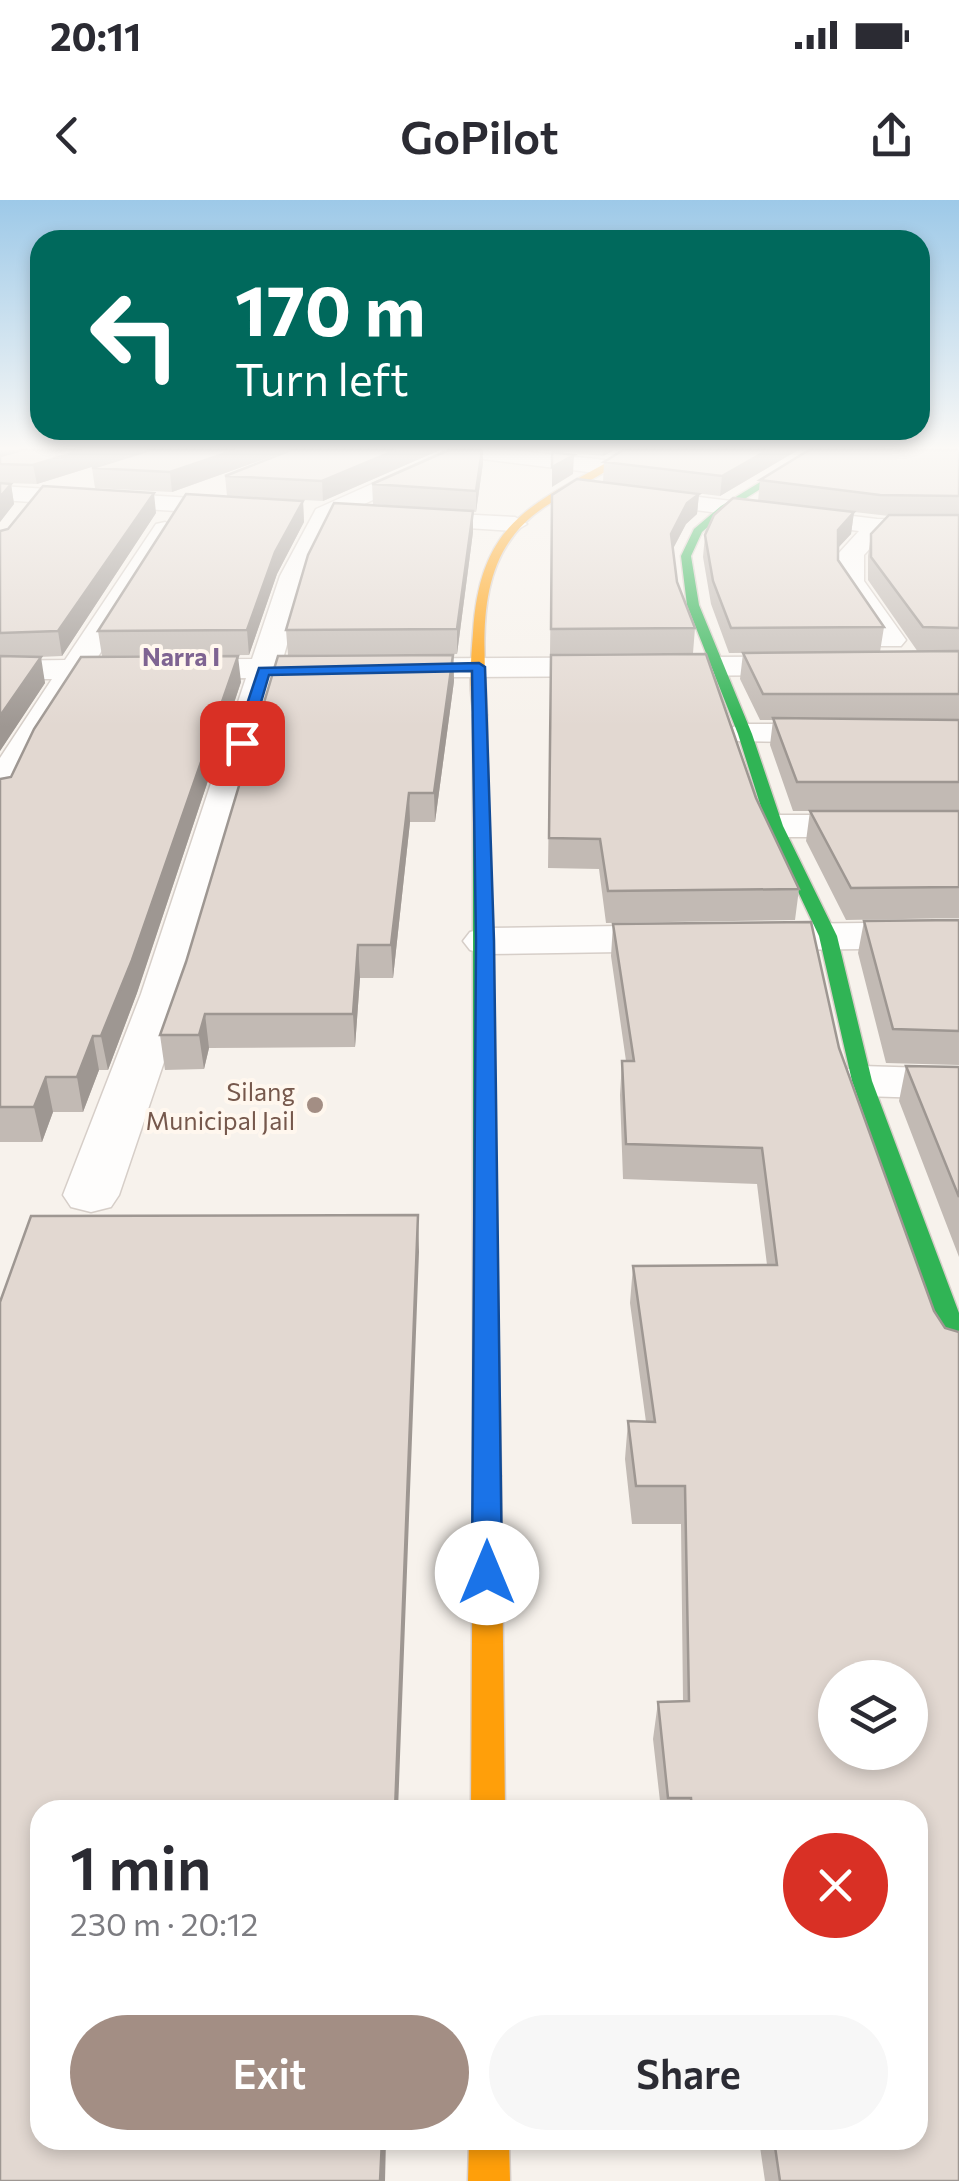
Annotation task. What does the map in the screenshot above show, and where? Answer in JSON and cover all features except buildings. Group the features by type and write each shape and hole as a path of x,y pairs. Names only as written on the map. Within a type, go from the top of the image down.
{"street":[{"path":"0,796 19,755 154,542"},
{"path":"91,1195 164,994 299,542"},
{"path":"488,1800 485,941 479,667 482,608 490,566 503,542"},
{"path":"693,542 686,556 694,605 714,666 745,734 775,826 828,936 862,1081 959,1347"},
{"path":"862,542 852,554 851,581 908,665"},
{"path":"0,670 959,665"},
{"path":"745,734 959,734"},
{"path":"775,826 959,826"},
{"path":"485,941 959,935"},
{"path":"862,1081 959,1084"},
{"path":"489,2150 489,2181"}],"traffic: fast":[{"path":"693,542 686,556 693,605 745,734 775,826 828,936 862,1081 959,1347"},
{"path":"480,715 487,1476"}],"traffic: slow":[{"path":"480,715 480,614 490,563 501,542"},
{"path":"487,1476 488,1800"},
{"path":"489,2150 489,2181"}],"place":[{"name":"Silang Municipal Jail","path":"315,1105"}],"district":[{"name":"Narra I","path":"181,656"}],"route":[{"path":"242,743 264,671 479,667 485,941 487,1573"}]}
